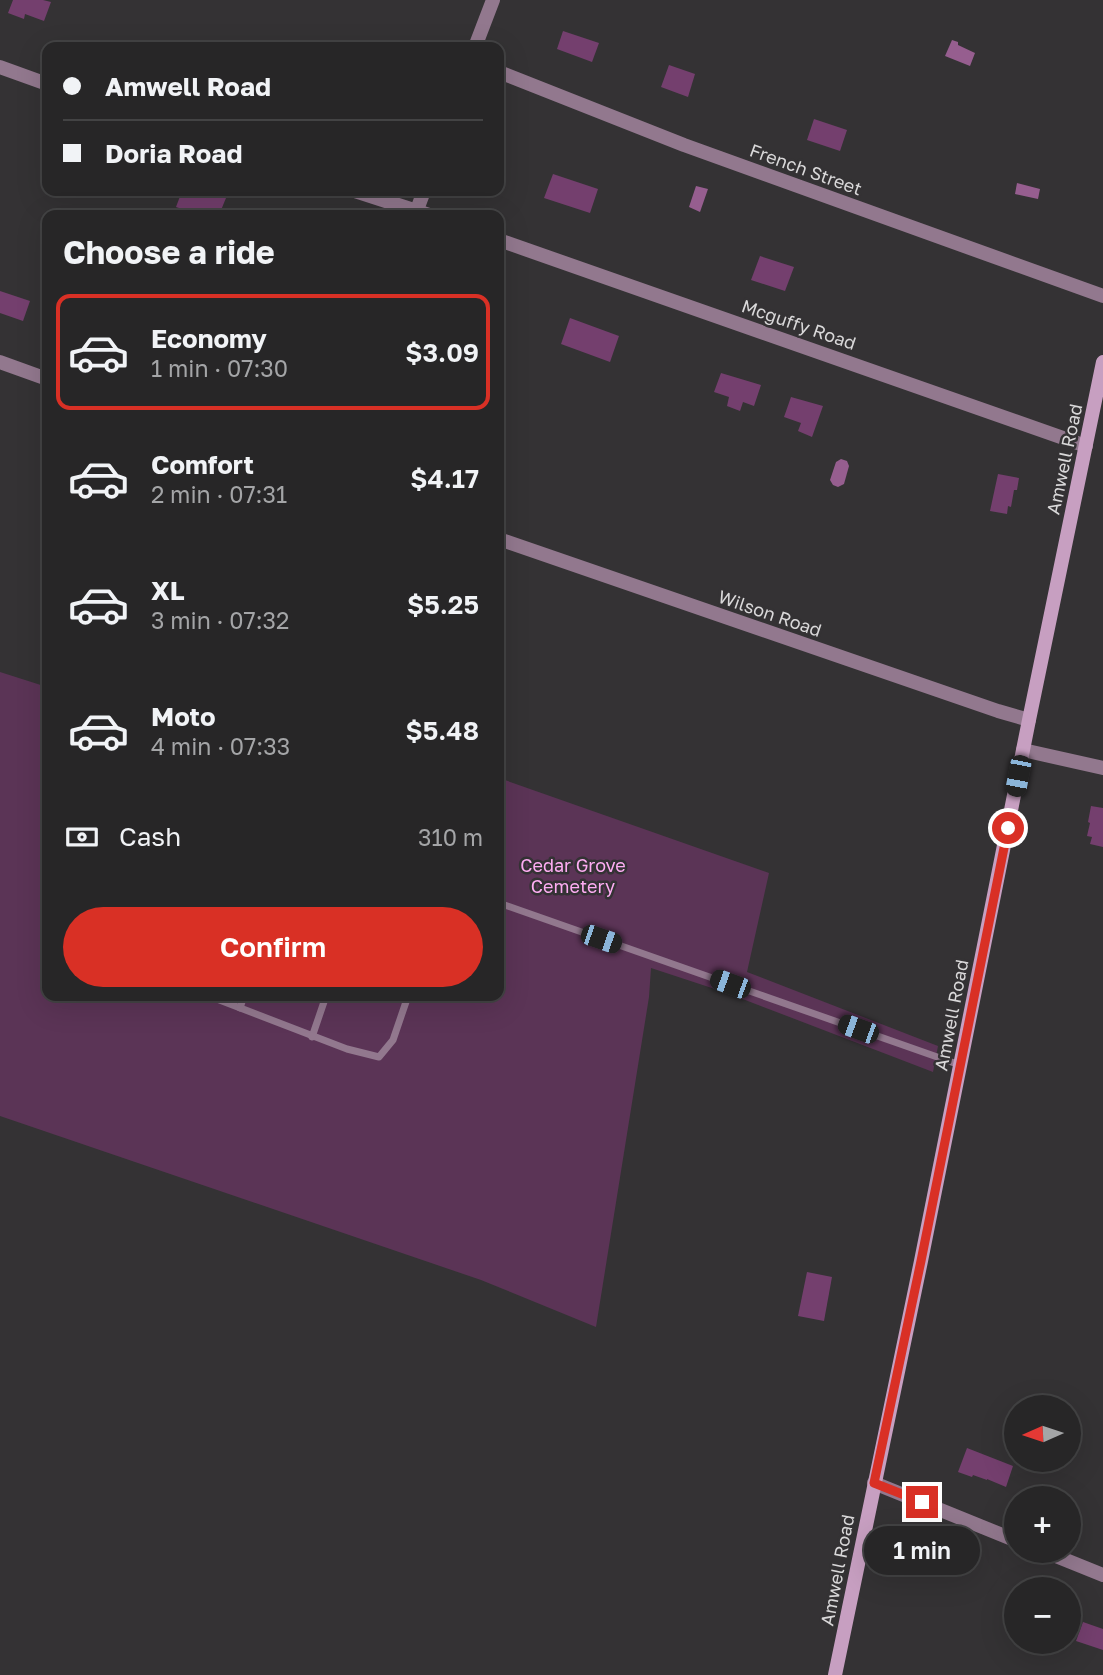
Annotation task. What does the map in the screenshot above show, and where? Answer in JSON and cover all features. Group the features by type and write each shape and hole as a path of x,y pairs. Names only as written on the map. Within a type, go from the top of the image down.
{"main road":[{"name":"Amwell Road","path":"835,1675 1103,362"}],"street":[{"path":"477,42 493,0"},
{"path":"0,67 42,82"},
{"name":"French Street","path":"504,74 684,145 1103,296"},
{"path":"369,196 409,210"},
{"name":"Mcguffy Road","path":"504,242 1086,446"},
{"path":"0,362 42,377"},
{"name":"Wilson Road","path":"504,541 985,707 1030,720"},
{"path":"1023,750 1103,768"},
{"path":"874,1483 1004,1536"},
{"path":"1073,1563 1103,1575"}],"lane":[{"path":"504,905 961,1065"},
{"path":"222,1001 312,1037 379,1057 393,1040 406,1001"},
{"path":"240,1008 242,1001"},
{"path":"312,1037 324,1001"}],"green space":[{"name":"Cedar Grove Cemetery","path":"0,672 42,685 42,1001 504,1001 504,780 769,873 747,972 938,1046 933,1072 727,993 651,968 649,997 596,1327 481,1280 0,1116"}],"shaded area":[{"path":"952,40 975,53 970,66 945,56"},
{"path":"1017,183 1040,189 1038,199 1015,194"},
{"path":"696,186 708,189 700,212 689,207"},
{"path":"841,459 847,461 849,466 844,484 838,487 830,480 836,462"}],"building":[{"path":"13,0 51,2 44,21 25,14 24,19 8,13"},
{"path":"563,31 599,43 592,62 557,49"},
{"path":"669,65 695,74 688,97 661,87"},
{"path":"814,119 847,130 840,151 807,140"},
{"path":"553,174 598,189 590,213 544,198"},
{"path":"180,196 226,198 221,210 185,210 176,207"},
{"path":"760,256 794,267 785,291 751,280"},
{"path":"0,291 30,301 23,321 0,313"},
{"path":"570,318 619,336 610,362 561,344"},
{"path":"721,373 761,385 754,406 743,402 740,411 727,406 729,397 714,392"},
{"path":"791,397 823,406 812,437 798,431 801,423 784,417"},
{"path":"998,474 1019,478 1007,514 990,511"},
{"path":"1091,806 1103,808 1103,847 1090,844 1092,837 1087,836"},
{"path":"807,1272 832,1277 824,1321 798,1316"},
{"path":"967,1448 1004,1462 1004,1472 1011,1472 1004,1486 958,1472"},
{"path":"1083,1622 1103,1629 1103,1650 1081,1643"}],"route":[{"path":"922,1502 874,1483 1008,828"}]}
